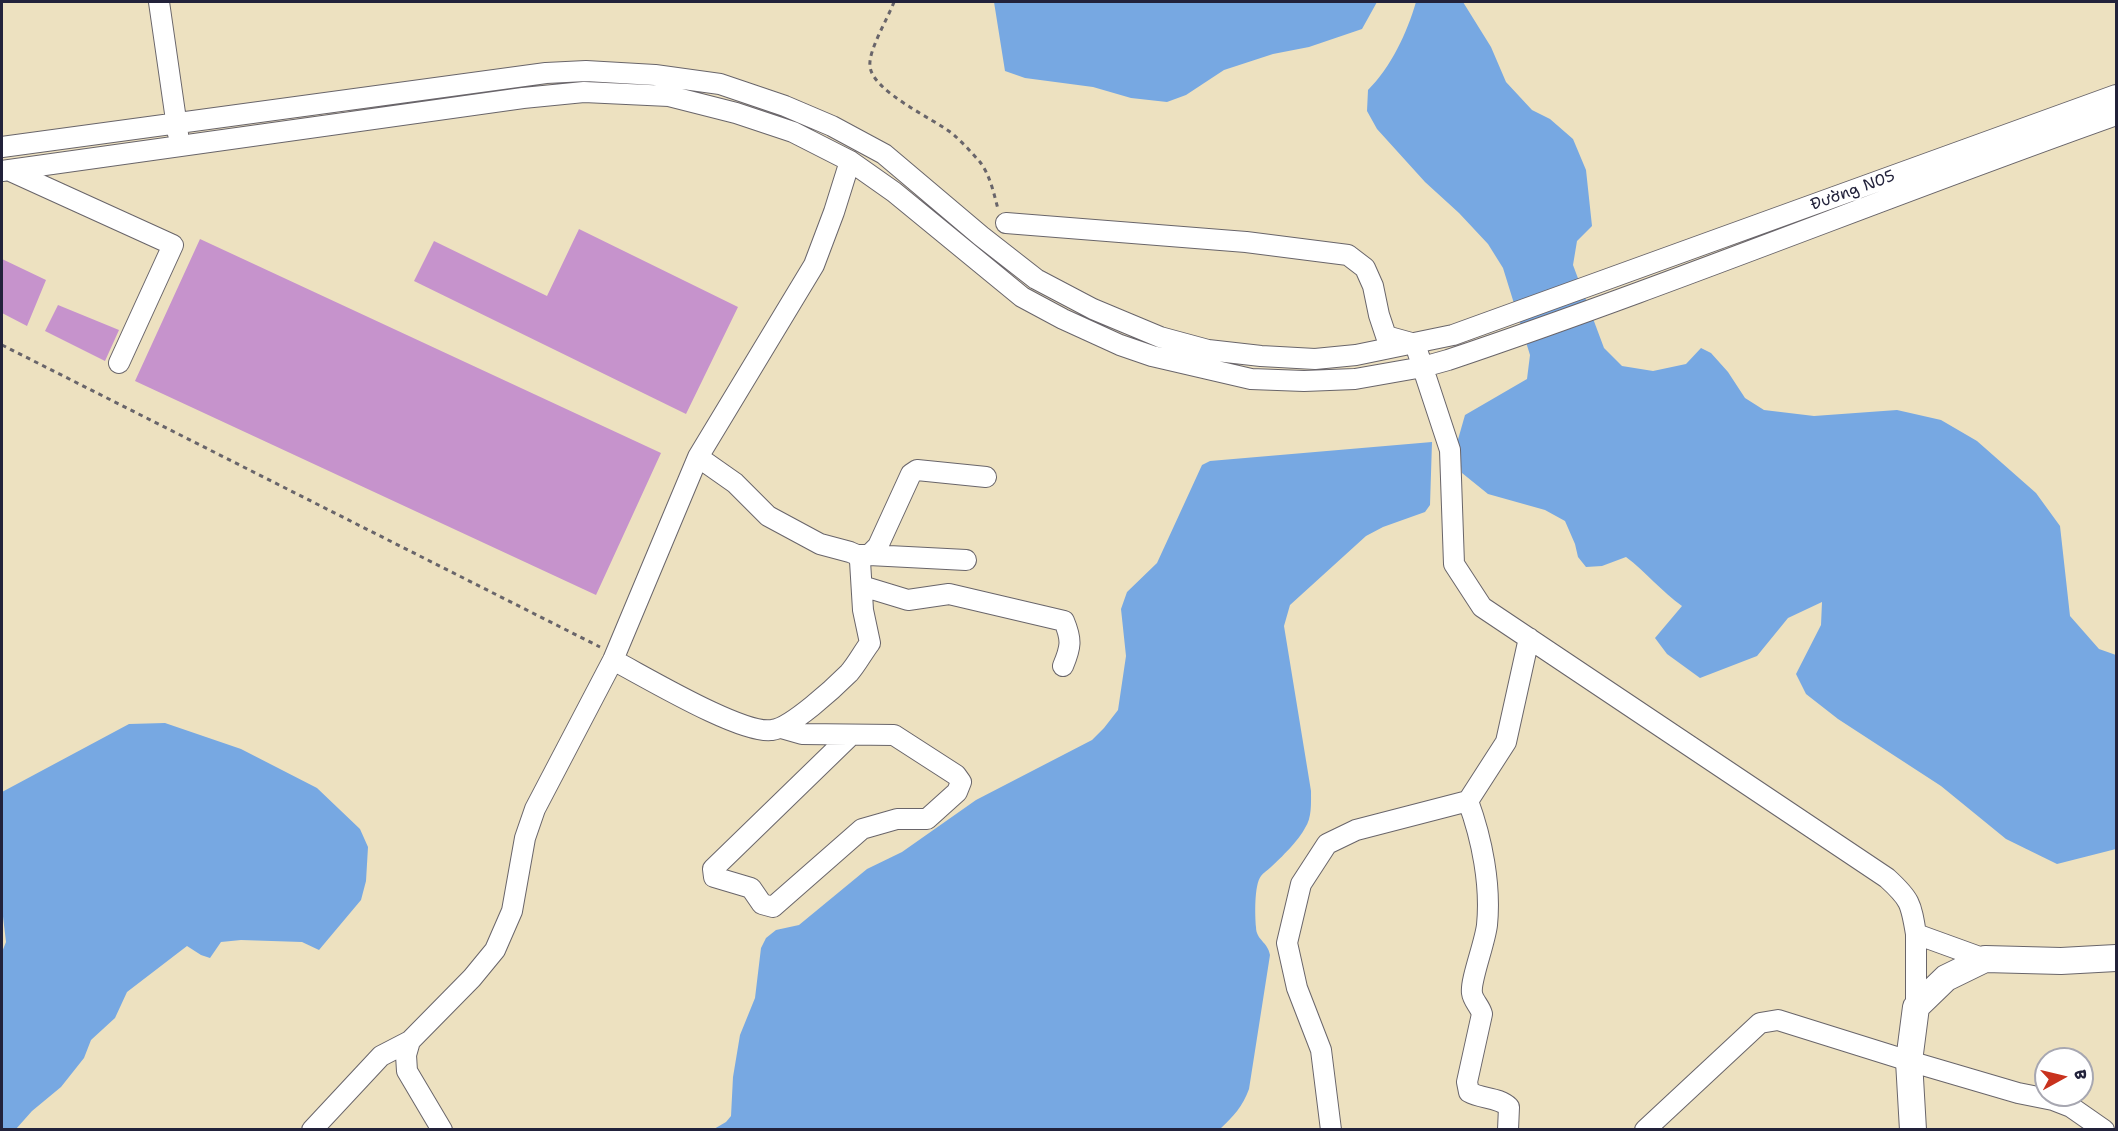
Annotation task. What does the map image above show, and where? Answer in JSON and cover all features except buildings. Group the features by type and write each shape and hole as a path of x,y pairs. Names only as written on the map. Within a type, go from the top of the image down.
{"main road":[{"path":"1913,1130 1909,1061 1916,1007 1946,978 1984,959 2061,961 2116,958"}],"street":[{"path":"159,2 180,146"},
{"name":"Đường N05","path":"2,147 546,73 586,71 655,75 720,84 785,106 823,122 884,154 1036,279 1093,309 1160,337 1208,350 1315,359 1356,355 1453,335 2116,95"},
{"name":"Đường N05","path":"5,171 523,98 584,92 669,96 725,110 793,132 850,160 1022,297 1120,345 1152,356 1251,379 1304,381 1355,379 1423,367 1519,336 1725,261 1964,169 2116,115"},
{"path":"312,1130 381,1056 410,1041 472,978 495,950 512,911 525,838 535,809 614,660 698,457 814,265 850,160"},
{"path":"5,171 173,244 119,363"},
{"path":"1006,223 1246,242 1348,255 1365,268 1373,286 1378,315 1386,336 1415,344 1423,367 1450,450 1454,564 1482,607 1887,878 1905,895 1913,913 1916,934 1916,1007"},
{"path":"698,457 735,483 768,516 820,544 863,555 966,560"},
{"path":"614,660 736,723 770,731 781,728 806,711 849,672 870,643 863,610 860,561 863,555 878,546 910,474 917,470 986,477"},
{"path":"862,586 908,600 949,594 1064,621 1071,647 1063,666"},
{"path":"1331,1130 1321,1050 1298,988 1287,943 1301,884 1327,844 1356,830 1468,801 1506,742 1529,638"},
{"path":"781,728 802,734 894,735 956,775 961,782 957,792 927,819 897,819 862,829 773,907 762,904 751,888 714,877 714,869 851,735"},
{"path":"1468,801 1473,816 1488,898 1485,935 1472,986 1474,1000 1480,1006 1482,1014 1467,1082 1469,1092 1504,1102 1509,1107 1508,1130"},
{"path":"1916,934 1984,959"},
{"path":"1645,1130 1760,1023 1778,1020 2018,1093 2052,1100 2071,1107 2104,1130"},
{"path":"410,1041 406,1055 407,1071 441,1130"}],"path":[{"path":"894,2 872,51 869,64 873,77 893,95 953,135 981,164 991,184 1000,217 1006,223"},
{"path":"2,345 597,643 614,660"}],"water":[{"path":"994,2 1377,2 1362,29 1309,47 1273,54 1224,70 1186,95 1167,102 1131,98 1093,87 1025,78 1005,71"},
{"path":"1416,2 1463,2 1491,47 1506,82 1532,110 1550,119 1573,139 1586,170 1592,226 1577,241 1573,265 1604,348 1622,366 1653,371 1686,364 1701,348 1711,353 1728,372 1745,398 1764,410 1814,416 1897,410 1941,420 1977,441 2036,493 2060,526 2070,616 2099,649 2116,655 2116,849 2057,864 2006,839 1941,786 1838,719 1806,694 1796,674 1821,625 1822,602 1788,618 1757,656 1700,678 1667,654 1655,638 1682,606 1633,563 1626,557 1602,566 1586,567 1578,557 1565,521 1545,510 1488,494 1462,473 1457,443 1465,415 1527,379 1530,355 1503,268 1488,244 1425,182 1377,129 1367,111 1368,90 1384,71 1397,49"},
{"path":"1432,442 1430,505 1425,512 1383,527 1366,536 1290,605 1284,626 1311,791 1311,810 1309,820 1299,838 1262,875 1257,886 1255,916 1257,931 1270,955 1249,1089 1241,1106 1225,1125 1220,1129 714,1129 731,1116 733,1077 740,1035 755,998 761,948 766,938 776,930 799,925 867,869 902,852 976,800 1092,740 1118,710 1126,656 1121,609 1127,592 1157,563 1202,465 1210,461"},
{"path":"165,723 241,749 317,788 360,829 368,847 366,881 361,900 319,950 302,942 241,940 221,942 210,958 187,946 127,992 115,1018 91,1040 84,1058 61,1087 32,1111 16,1129 2,1129 2,952 6,942 2,908 2,792 129,724"}]}
